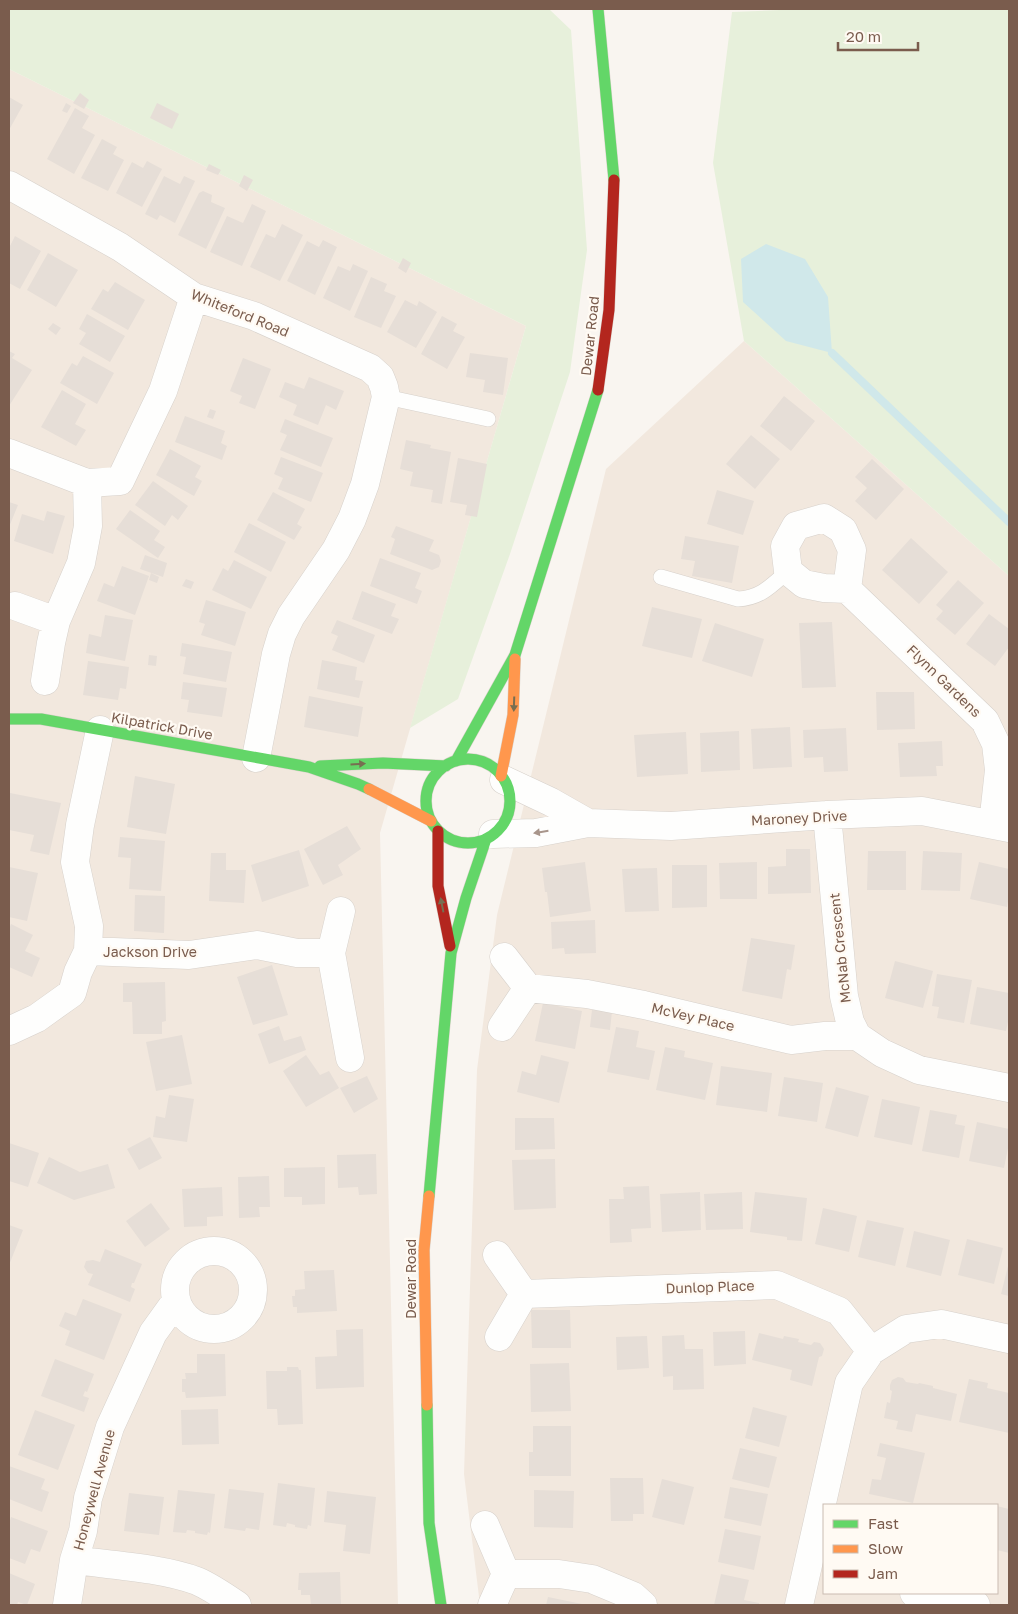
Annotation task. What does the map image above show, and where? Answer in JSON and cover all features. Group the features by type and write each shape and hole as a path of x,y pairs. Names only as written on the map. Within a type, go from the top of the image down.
{"street":[{"name":"Dewar Road","path":"451,763 515,655 598,392 609,310 614,176 598,9"},
{"name":"Whiteford Road","path":"9,185 120,247 194,297 254,316 370,368 380,377 386,397"},
{"path":"9,453 88,483 120,481 163,391 194,297"},
{"path":"256,758 276,654 282,634 291,616 336,550 352,519 365,484 386,397"},
{"path":"45,681 56,621 81,563 88,526 88,483"},
{"path":"824,518 843,530 852,550 847,589 824,588 804,584 788,571 785,546 796,526 824,518"},
{"name":"Flynn Gardens","path":"847,589 986,721 996,744 1001,826"},
{"path":"15,606 56,621"},
{"name":"Dewar Road","path":"503,778 513,715 515,655"},
{"name":"Kilpatrick Drive","path":"9,719 42,719 309,767 358,784 431,821"},
{"name":"Jackson Drive","path":"9,1031 37,1018 72,993 78,972 88,951 90,926 75,862 80,825 100,730"},
{"path":"478,760 496,769 503,778 509,793 510,807 506,820 498,831 490,837 473,843 459,842 448,838 438,831 431,821 427,810 426,798 428,792 436,774 451,763 478,760"},
{"name":"Kilpatrick Drive","path":"309,767 383,763 451,763"},
{"name":"Maroney Drive","path":"503,778 588,823"},
{"name":"Maroney Drive","path":"490,837 536,833 588,823 671,826 827,815 922,812 1001,826"},
{"name":"McNab Crescent","path":"827,815 844,996 850,1022 857,1036"},
{"name":"Dewar Road","path":"438,831 438,886 451,953"},
{"name":"Dewar Road","path":"441,1605 429,1523 424,1250 451,953 466,898 490,837"},
{"path":"341,911 331,953 350,1058"},
{"name":"Jackson Drive","path":"88,951 189,955 257,945 297,953 331,953"},
{"path":"502,1027 528,988 504,956"},
{"name":"McVey Place","path":"528,988 587,994 644,1005 791,1040 825,1036 857,1036"},
{"path":"857,1036 882,1053 919,1070 1009,1088"},
{"path":"498,1255 524,1294 499,1337"},
{"name":"Dunlop Place","path":"524,1294 777,1285 839,1311 871,1351"},
{"name":"Honeywell Avenue","path":"68,1605 74,1560 83,1531 88,1498 110,1427 153,1333 176,1301"},
{"path":"827,1504 849,1383 871,1351 906,1329 941,1324 1009,1339"},
{"path":"485,1526 506,1574 492,1605"},
{"path":"799,1605 815,1573 823,1528"},
{"path":"74,1560 173,1574 197,1581 237,1605"},
{"path":"506,1574 559,1574 592,1579 633,1596 643,1605"},
{"path":"919,1594 976,1605"}],"lane":[{"path":"386,397 488,419"},
{"path":"661,577 738,599 750,599 762,593 788,571"}],"shaded area":[{"path":"9,69 526,326 380,833 398,1605 9,1605"},
{"path":"744,341 1009,576 1009,1605 480,1605 464,1474 477,1070 497,915 606,469"}],"green space":[{"path":"9,9 549,9 571,30 587,250 570,372 510,554 458,699 410,728 526,326 9,69"},
{"path":"803,9 1009,9 1009,576 744,341 713,163 732,12"}],"water":[{"path":"766,244 805,259 828,297 832,353 786,341 743,302 741,259"}],"building":[{"path":"80,93 89,100 84,109 73,103"},
{"path":"9,97 23,105 9,130"},
{"path":"66,103 71,106 67,113 62,111"},
{"path":"157,103 179,114 172,129 150,118"},
{"path":"75,108 89,116 82,128 95,135 74,174 47,159"},
{"path":"102,139 117,147 113,154 124,160 108,191 81,178"},
{"path":"147,161 162,169 142,207 116,193 132,162 143,168"},
{"path":"209,164 221,170 218,175 206,170"},
{"path":"244,175 253,180 247,191 239,186"},
{"path":"164,176 180,184 184,176 195,181 175,223 160,215 157,220 145,214"},
{"path":"203,191 212,195 211,202 225,208 206,249 178,235 199,193"},
{"path":"252,204 266,211 242,266 210,252 227,216 243,223"},
{"path":"282,224 303,235 280,281 250,267 266,234 275,238"},
{"path":"15,236 41,251 20,289 9,283 9,248"},
{"path":"323,240 337,247 315,295 287,281 307,241 319,247"},
{"path":"48,253 78,270 56,307 27,290"},
{"path":"403,258 411,263 406,273 398,268"},
{"path":"353,264 368,271 350,311 323,298 338,266 350,271"},
{"path":"371,277 387,284 384,291 396,296 381,328 354,317"},
{"path":"115,282 145,300 128,330 91,309 103,289 108,292"},
{"path":"405,300 417,306 419,301 437,312 416,348 387,332"},
{"path":"87,314 125,336 110,362 79,344 86,333 79,329"},
{"path":"442,316 457,324 453,331 465,337 447,369 421,354"},
{"path":"53,323 61,328 56,335 48,329"},
{"path":"9,351 15,354 12,358 32,370 9,406"},
{"path":"470,353 508,358 503,395 483,392 485,380 466,377"},
{"path":"83,356 114,373 97,404 60,383 72,363 77,366"},
{"path":"243,358 271,369 255,409 239,403 242,396 230,391"},
{"path":"309,377 344,391 336,410 326,405 318,425 293,415 297,405 279,397 285,382 304,389"},
{"path":"62,390 86,404 75,424 86,430 76,446 41,427"},
{"path":"784,396 815,421 791,451 760,426"},
{"path":"210,409 216,411 213,419 207,417"},
{"path":"185,416 225,431 221,443 227,446 222,460 175,442"},
{"path":"285,419 333,438 321,467 280,450 287,435 280,432"},
{"path":"751,435 780,459 755,489 726,464"},
{"path":"406,440 431,445 430,448 451,452 442,504 431,502 433,490 410,486 413,472 400,469"},
{"path":"170,449 201,466 195,477 202,481 194,496 156,475"},
{"path":"281,457 323,473 311,502 278,489 283,478 274,474"},
{"path":"458,458 487,464 477,517 465,515 467,505 450,502"},
{"path":"872,459 904,489 876,520 855,501 867,488 855,477"},
{"path":"153,481 188,506 178,520 172,515 165,526 135,505"},
{"path":"717,490 754,501 743,535 707,524"},
{"path":"273,492 305,509 297,524 302,527 294,540 257,520"},
{"path":"9,502 18,505 9,527"},
{"path":"130,510 160,531 154,540 165,547 158,558 116,529"},
{"path":"47,511 65,516 53,554 14,541 22,514 44,521"},
{"path":"249,523 286,542 271,572 234,552"},
{"path":"396,526 434,540 429,551 439,555 441,561 439,567 432,570 390,554 395,539 391,537"},
{"path":"685,536 739,546 732,583 692,576 695,561 681,559"},
{"path":"911,538 948,572 919,604 882,570"},
{"path":"145,555 167,563 163,577 140,569"},
{"path":"380,558 421,573 415,588 422,591 417,604 370,586"},
{"path":"234,560 267,577 251,609 212,590 223,568 228,571"},
{"path":"122,566 149,576 135,615 97,601 104,583 114,587"},
{"path":"151,573 159,577 157,583 149,580"},
{"path":"186,579 194,582 191,589 182,586"},
{"path":"958,580 984,603 955,635 936,619 943,611 936,605"},
{"path":"362,591 396,604 391,616 399,619 392,634 352,619"},
{"path":"206,600 246,612 235,646 201,635 205,624 199,622"},
{"path":"652,607 702,619 692,658 642,646"},
{"path":"989,614 1009,629 1009,647 995,666 966,644"},
{"path":"105,615 133,620 125,661 86,653 89,634 101,637"},
{"path":"337,620 375,635 364,663 332,650 338,636 331,633"},
{"path":"832,622 836,687 802,688 799,623"},
{"path":"715,623 764,639 752,677 702,661"},
{"path":"182,643 232,652 226,682 183,674 186,657 180,656"},
{"path":"149,655 157,656 156,666 148,665"},
{"path":"322,660 357,667 355,680 363,681 359,698 317,689"},
{"path":"88,661 129,667 126,689 120,688 118,700 83,695"},
{"path":"183,682 227,688 222,717 187,712 189,700 181,699"},
{"path":"876,692 914,692 915,729 877,730"},
{"path":"309,696 363,707 358,737 304,727"},
{"path":"790,727 792,767 753,769 751,729"},
{"path":"846,728 848,771 824,772 823,757 804,758 803,730"},
{"path":"739,731 740,770 701,772 700,733"},
{"path":"686,732 688,774 637,777 634,735"},
{"path":"942,741 943,766 936,766 937,776 900,777 898,743"},
{"path":"135,776 175,784 166,834 127,827"},
{"path":"10,793 61,803 49,855 30,851 34,835 9,830"},
{"path":"347,826 361,849 338,865 343,875 323,885 304,849"},
{"path":"120,837 165,841 161,891 129,889 131,858 118,857"},
{"path":"786,849 810,849 811,893 768,894 768,867 786,866"},
{"path":"299,850 309,886 262,902 251,865"},
{"path":"868,851 906,851 906,890 867,890"},
{"path":"923,851 962,853 960,891 921,890"},
{"path":"211,853 226,853 226,870 246,870 244,903 209,901"},
{"path":"585,862 591,911 550,917 542,868"},
{"path":"757,862 757,899 720,899 719,863"},
{"path":"979,862 1009,869 1007,907 970,899"},
{"path":"672,865 707,865 707,907 672,908"},
{"path":"9,867 38,873 27,921 9,917"},
{"path":"657,868 659,911 625,912 622,869"},
{"path":"135,895 165,896 164,933 134,931"},
{"path":"595,920 596,953 565,954 564,948 552,949 551,922"},
{"path":"11,924 33,935 25,951 40,958 32,977 9,967 9,929"},
{"path":"751,938 795,945 791,970 787,969 782,999 742,991"},
{"path":"895,961 933,971 923,1008 885,998"},
{"path":"272,965 288,1015 253,1025 237,977"},
{"path":"937,974 972,980 964,1023 937,1018 939,1007 932,1006"},
{"path":"165,982 166,1021 162,1022 162,1034 133,1034 132,1002 123,1002 123,983"},
{"path":"977,987 1009,993 1009,1017 1006,1031 970,1024"},
{"path":"543,1003 582,1011 575,1049 535,1041"},
{"path":"592,1010 612,1011 610,1030 590,1027"},
{"path":"279,1026 284,1041 301,1036 306,1050 269,1064 258,1034"},
{"path":"616,1027 639,1031 636,1047 655,1051 649,1080 607,1072"},
{"path":"182,1035 192,1084 156,1091 146,1042"},
{"path":"665,1047 685,1051 684,1057 713,1063 705,1100 656,1090"},
{"path":"306,1055 320,1075 329,1071 339,1088 306,1107 283,1071"},
{"path":"541,1055 569,1062 559,1103 517,1092 522,1071 536,1075"},
{"path":"721,1066 772,1073 767,1112 716,1105"},
{"path":"367,1076 378,1099 354,1113 340,1088"},
{"path":"784,1077 823,1083 817,1122 778,1116"},
{"path":"836,1087 869,1096 858,1137 825,1128"},
{"path":"169,1095 194,1099 187,1142 153,1137 156,1116 165,1118"},
{"path":"882,1099 920,1107 912,1145 874,1137"},
{"path":"930,1110 957,1115 955,1124 965,1126 959,1158 922,1151"},
{"path":"515,1118 554,1118 555,1149 515,1150"},
{"path":"977,1122 1009,1129 1009,1143 1004,1168 969,1161"},
{"path":"150,1137 162,1158 139,1170 127,1149"},
{"path":"9,1143 39,1153 28,1187 9,1181"},
{"path":"376,1154 377,1194 359,1195 358,1187 338,1188 337,1155"},
{"path":"49,1157 80,1172 108,1164 115,1188 74,1200 37,1183"},
{"path":"555,1159 556,1208 514,1210 512,1160"},
{"path":"325,1167 325,1204 302,1205 302,1197 284,1197 284,1168"},
{"path":"269,1176 270,1207 259,1207 260,1217 239,1218 238,1177"},
{"path":"649,1186 651,1228 631,1229 632,1242 610,1243 609,1199 624,1199 623,1187"},
{"path":"222,1187 223,1216 207,1217 207,1226 184,1227 182,1189"},
{"path":"700,1192 701,1230 662,1232 660,1194"},
{"path":"742,1192 743,1229 706,1230 704,1194"},
{"path":"755,1192 807,1198 802,1241 787,1240 787,1237 750,1232"},
{"path":"151,1203 170,1229 145,1247 126,1221"},
{"path":"823,1208 857,1216 849,1252 815,1244"},
{"path":"867,1220 904,1228 895,1266 858,1257"},
{"path":"9,1225 23,1230 9,1265"},
{"path":"914,1231 950,1240 941,1276 906,1267"},
{"path":"967,1239 1003,1248 994,1284 958,1275"},
{"path":"105,1249 142,1264 134,1283 132,1283 131,1287 135,1289 130,1302 88,1285 93,1274 88,1273 84,1267 86,1261 100,1262"},
{"path":"1009,1262 1009,1296 1001,1294"},
{"path":"334,1270 337,1311 297,1313 297,1307 293,1307 292,1296 295,1296 295,1290 305,1289 304,1271"},
{"path":"83,1299 122,1314 104,1360 65,1345 70,1331 59,1326 65,1312 76,1316"},
{"path":"531,1310 570,1310 571,1348 532,1348"},
{"path":"363,1329 364,1387 316,1389 315,1357 337,1356 336,1330"},
{"path":"745,1331 746,1364 714,1366 713,1332"},
{"path":"759,1333 783,1339 784,1336 799,1339 798,1342 811,1345 814,1342 820,1343 824,1349 822,1356 819,1357 812,1386 790,1380 792,1370 752,1360"},
{"path":"684,1335 685,1349 703,1349 704,1389 673,1390 673,1376 663,1377 662,1336"},
{"path":"647,1336 649,1368 617,1370 616,1337"},
{"path":"197,1354 225,1354 226,1396 186,1398 185,1392 182,1392 182,1379 186,1379 185,1373 197,1373"},
{"path":"55,1359 94,1374 87,1392 85,1391 83,1396 89,1398 84,1412 41,1396"},
{"path":"569,1363 571,1411 531,1412 530,1364"},
{"path":"287,1367 298,1367 301,1370 303,1424 278,1425 277,1409 267,1409 266,1371 287,1371"},
{"path":"898,1377 903,1378 906,1382 933,1386 933,1388 957,1394 951,1421 916,1414 912,1432 896,1429 898,1421 884,1418 887,1402 890,1403 892,1391 890,1390 890,1385 892,1380"},
{"path":"969,1379 988,1383 987,1388 1009,1393 1009,1433 959,1422"},
{"path":"753,1407 787,1416 779,1447 745,1438"},
{"path":"218,1409 219,1444 182,1445 181,1410"},
{"path":"35,1410 75,1425 58,1470 18,1455"},
{"path":"533,1426 571,1426 571,1476 529,1476 529,1452 533,1452"},
{"path":"880,1443 925,1453 913,1503 869,1494 872,1479 881,1480 886,1458 877,1456"},
{"path":"740,1448 777,1457 769,1488 732,1479"},
{"path":"9,1466 45,1479 41,1489 49,1492 42,1512 9,1499"},
{"path":"610,1478 643,1478 644,1514 633,1514 633,1521 611,1521"},
{"path":"662,1479 694,1487 684,1525 652,1517"},
{"path":"278,1483 315,1488 311,1526 308,1525 307,1529 295,1527 295,1525 287,1523 286,1527 273,1525"},
{"path":"730,1487 768,1494 761,1526 724,1518"},
{"path":"229,1489 264,1493 259,1530 246,1528 245,1531 224,1528"},
{"path":"178,1490 215,1494 210,1533 208,1532 207,1535 187,1530 186,1533 173,1532"},
{"path":"534,1490 574,1491 573,1528 534,1527"},
{"path":"327,1491 376,1497 370,1554 343,1551 346,1525 324,1522"},
{"path":"129,1493 164,1497 159,1535 124,1531"},
{"path":"998,1506 1009,1509 1009,1553 998,1550"},
{"path":"11,1517 48,1531 40,1552 31,1549 25,1564 9,1558 9,1524"},
{"path":"725,1529 761,1536 754,1570 718,1562"},
{"path":"340,1572 341,1605 311,1605 310,1595 301,1595 301,1590 298,1590 299,1573"},
{"path":"9,1573 35,1584 27,1605 18,1602 17,1605 9,1605"},
{"path":"721,1574 749,1580 744,1600 759,1603 759,1605 714,1605"},
{"path":"548,1597 582,1604 582,1605 546,1605"}],"waterway":[{"path":"832,353 1009,522"}],"traffic: fast":[{"path":"598,9 614,180"},
{"path":"456,761 515,655 598,390"},
{"path":"9,719 41,719 309,767 369,789"},
{"path":"468,759 491,766 503,778 510,801 503,824 491,836 468,843 445,836 433,824 426,801 433,778 445,766 468,759"},
{"path":"320,766 383,763 446,766"},
{"path":"429,1196 451,953 466,898 486,839"},
{"path":"427,1405 429,1523 441,1605"}],"traffic: slow":[{"path":"501,776 513,715 515,659"},
{"path":"369,789 431,821"},
{"path":"427,1405 424,1250 429,1196"}],"traffic: jam":[{"path":"598,390 609,310 614,180"},
{"path":"438,831 438,886 450,946"}]}
